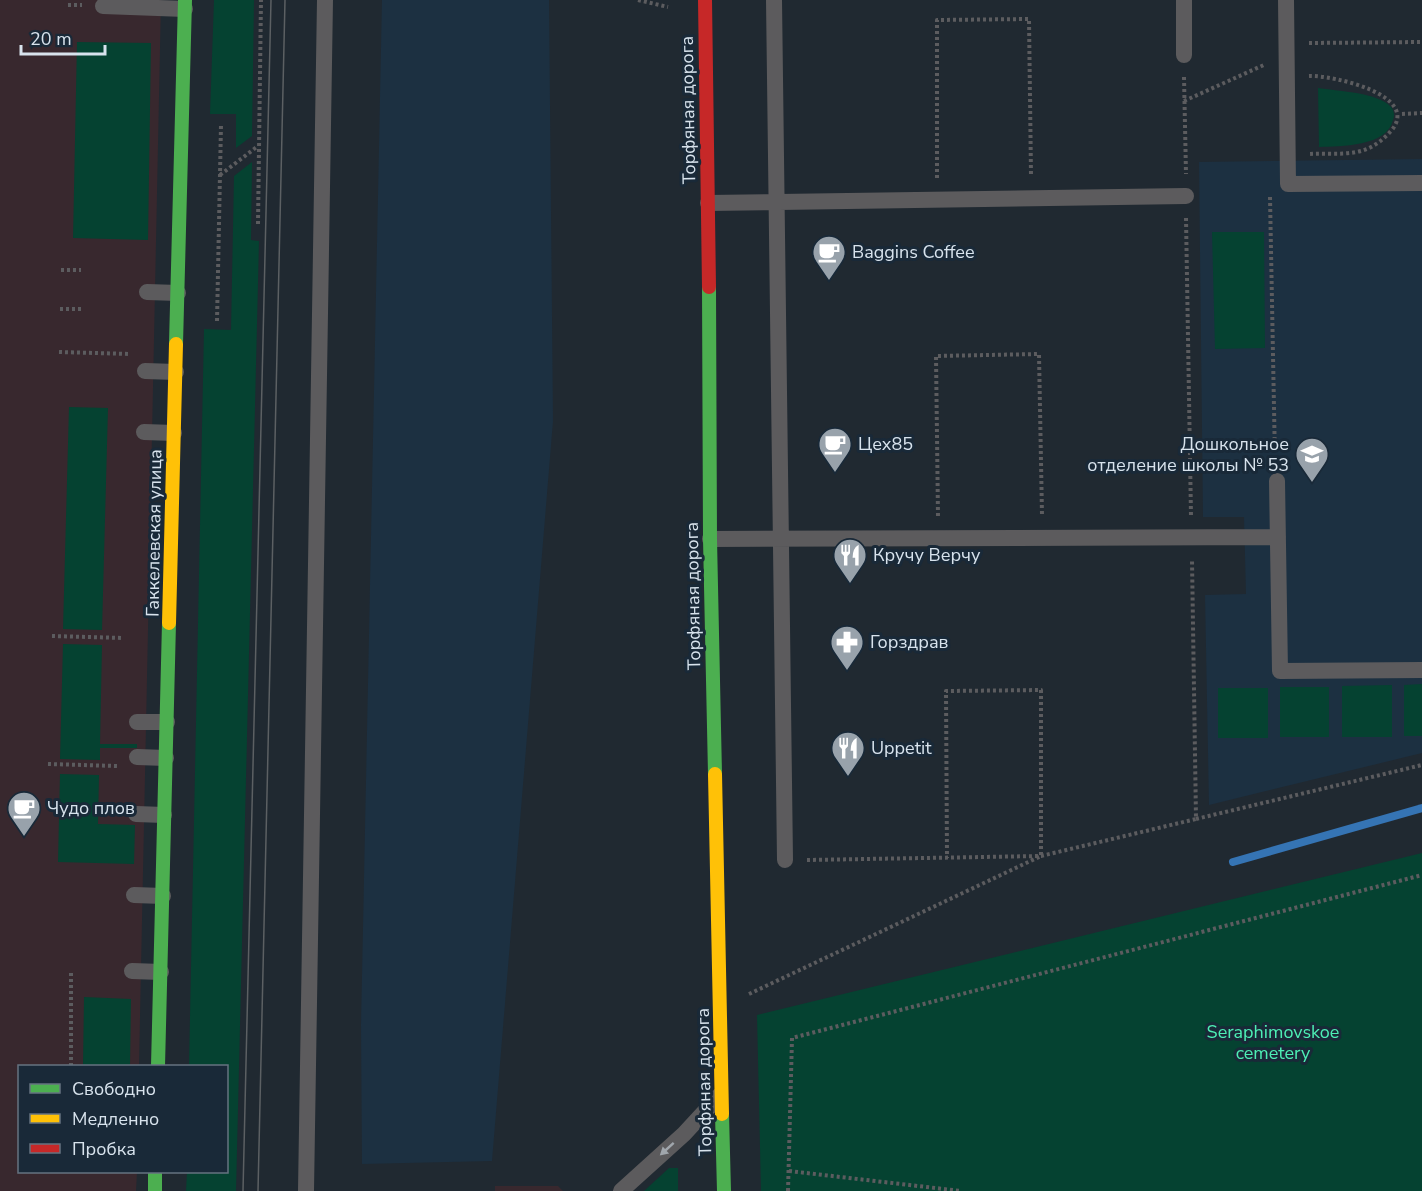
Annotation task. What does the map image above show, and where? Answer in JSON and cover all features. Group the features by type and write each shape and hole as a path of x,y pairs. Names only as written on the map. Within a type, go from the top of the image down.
{"main road":[{"name":"Торфяная дорога","path":"705,0 710,539 724,1191"},
{"name":"Гаккелевская улица","path":"158,1065 185,4"},
{"path":"155,1173 155,1191"}],"lane":[{"path":"306,1191 325,0"},
{"path":"774,0 785,860"},
{"path":"1184,0 1184,55"},
{"path":"1286,0 1288,184 1422,183"},
{"path":"103,6 185,4"},
{"path":"708,203 1186,196"},
{"path":"147,292 178,293"},
{"path":"145,371 176,372"},
{"path":"144,432 174,433"},
{"path":"1277,481 1280,671 1422,670"},
{"path":"710,539 1278,537"},
{"path":"137,722 167,722"},
{"path":"137,757 166,758"},
{"path":"136,814 164,815"},
{"path":"134,895 163,896"},
{"path":"132,971 161,972"},
{"path":"621,1191 684,1134 722,1092"}],"path":[{"path":"258,224 261,0"},
{"path":"638,0 668,6"},
{"path":"936,200 937,20 1029,19 1031,198"},
{"path":"1287,43 1422,42"},
{"path":"1184,55 1196,819"},
{"path":"1184,101 1267,63 1351,82 1376,91 1400,108 1401,120 1396,127 1366,149 1356,152 1288,154"},
{"path":"1402,114 1422,113"},
{"path":"217,321 221,125"},
{"path":"220,175 259,146"},
{"path":"1270,197 1274,448 1277,481"},
{"path":"61,270 81,270"},
{"path":"60,309 81,309"},
{"path":"59,352 176,355"},
{"path":"938,538 936,356 1040,354 1042,537"},
{"path":"1190,450 1274,448"},
{"path":"52,636 123,638"},
{"path":"947,858 946,691 1041,690 1041,856"},
{"path":"48,764 120,766"},
{"path":"747,995 1041,856 1422,765"},
{"path":"785,860 1041,856"},
{"path":"788,1191 792,1038 1422,875"},
{"path":"71,1065 72,970"},
{"path":"789,1171 961,1191"}],"shaded area":[{"path":"0,0 161,0 139,1065 18,1065 18,1173 137,1173 136,1191 0,1191"},
{"path":"382,0 549,0 553,421 492,1161 362,1164 361,1025"},
{"name":"Дошкольное отделение школы № 53","path":"1422,159 1422,753 1209,805 1205,595 1246,594 1244,517 1203,517 1199,162"},
{"path":"495,1186 558,1186 563,1191 495,1191"}],"green space":[{"path":"214,0 254,0 252,136 236,148 236,114 210,114"},
{"path":"77,42 151,43 148,240 73,238"},
{"path":"1318,88 1367,95 1385,102 1394,113 1389,129 1382,135 1362,143 1319,147"},
{"path":"252,162 251,240 259,241 236,1191 186,1191 187,1173 228,1173 228,1065 189,1065 204,329 231,330 234,176"},
{"path":"1212,232 1264,232 1265,348 1215,349"},
{"path":"69,407 108,408 102,630 63,629"},
{"path":"63,644 102,645 100,744 137,744 137,748 100,748 100,760 60,759"},
{"path":"1422,684 1422,736 1404,736 1404,685"},
{"path":"1392,685 1392,737 1342,737 1342,686"},
{"path":"1280,687 1329,687 1329,737 1280,737"},
{"path":"1218,688 1268,688 1268,738 1218,738"},
{"path":"60,774 99,775 98,824 135,825 134,864 58,862"},
{"name":"Seraphimovskoe cemetery","path":"1422,853 1422,1191 761,1191 757,1015"},
{"path":"84,997 131,999 130,1065 83,1065"},
{"path":"669,1168 678,1168 678,1191 644,1191"}],"waterway":[{"path":"1233,862 1422,808"}],"tram line":[{"path":"243,1191 271,0"},
{"path":"258,1191 285,0"}],"traffic: fast":[{"path":"176,344 185,0"},
{"path":"709,287 710,539 715,774"},
{"path":"158,1065 169,623"},
{"path":"722,1114 724,1191"},
{"path":"155,1173 155,1191"}],"traffic: slow":[{"path":"169,623 176,344"},
{"path":"715,774 722,1114"}],"traffic: jam":[{"path":"705,0 709,287"}],"place":[{"name":"Baggins Coffee","path":"829,281"},
{"name":"Цех85","path":"835,473"},
{"name":"Дошкольное отделение школы № 53","path":"1312,483"},
{"name":"Кручу Верчу","path":"850,584"},
{"name":"Горздрав","path":"847,671"},
{"name":"Uppetit","path":"848,777"},
{"name":"Чудо плов","path":"24,837"}]}
